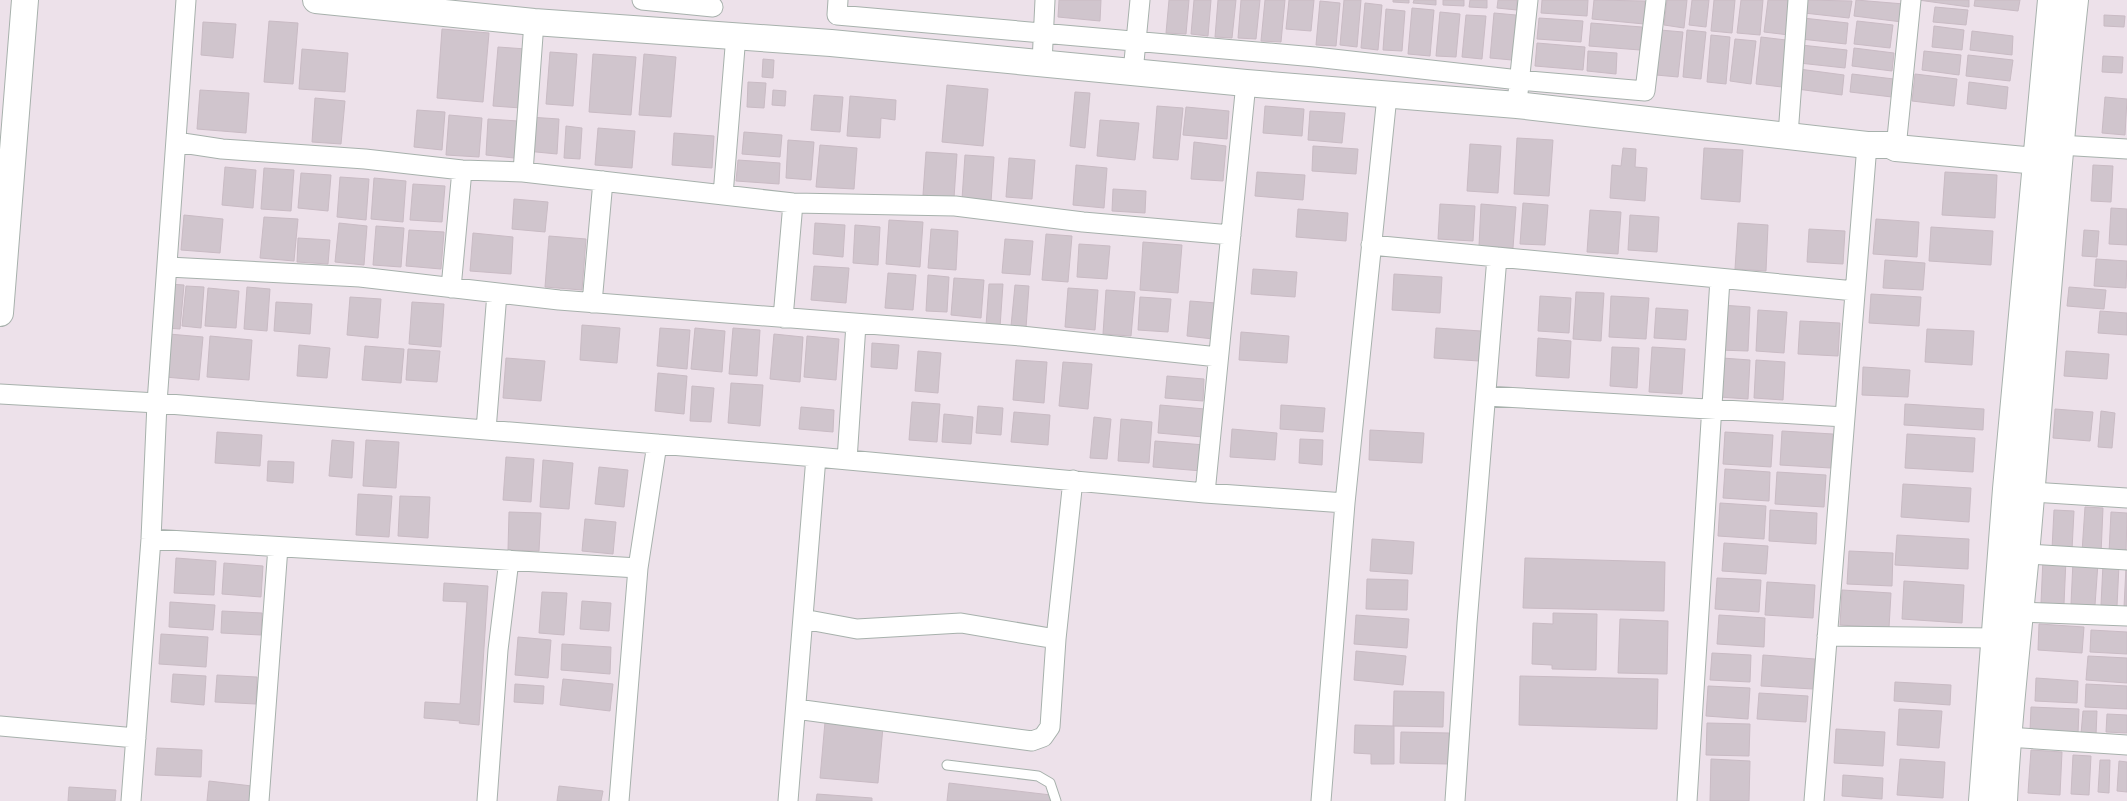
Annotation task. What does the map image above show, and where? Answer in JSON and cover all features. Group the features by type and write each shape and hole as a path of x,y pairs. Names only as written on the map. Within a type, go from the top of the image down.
{"street":[{"path":"0,313 25,0"},
{"path":"131,801 151,539 156,403 168,267 186,0"},
{"path":"316,0 534,22 724,34 1387,96 1645,91 1656,0"},
{"path":"642,0 714,4 724,34 723,195"},
{"path":"838,0 837,15 1325,58 1518,93 1788,135 1867,145 2051,156 2127,150"},
{"path":"1042,63 1046,0"},
{"path":"1133,72 1140,0"},
{"path":"1518,93 1528,0"},
{"path":"1788,135 1798,0"},
{"path":"1896,148 1911,0"},
{"path":"1982,801 1994,638 2031,492 2051,156 2051,0"},
{"path":"2004,801 2007,737 2021,612 2018,548 2051,156 2075,0"},
{"path":"523,172 534,22"},
{"path":"1205,493 1246,83"},
{"path":"1321,801 1345,503 1387,96"},
{"path":"176,142 222,149 365,159 462,170 523,172 793,203 955,206 1083,222 1231,235"},
{"path":"1814,801 1867,145"},
{"path":"451,288 462,170"},
{"path":"592,303 603,181"},
{"path":"783,318 793,203"},
{"path":"1371,246 1855,291"},
{"path":"1455,801 1497,258"},
{"path":"168,267 360,277 592,303 1021,336 1218,357"},
{"path":"1687,801 1720,279"},
{"path":"486,430 497,293"},
{"path":"847,460 856,324"},
{"path":"0,394 156,403 816,457 1205,493 1345,503"},
{"path":"1486,396 1845,417"},
{"path":"619,801 638,568 657,444"},
{"path":"788,801 816,457"},
{"path":"796,709 1032,741 1043,738 1050,727 1056,639 1073,480"},
{"path":"2031,492 2127,498"},
{"path":"151,539 638,568"},
{"path":"260,801 278,547"},
{"path":"2018,548 2127,560"},
{"path":"487,801 498,650 508,560"},
{"path":"2021,612 2127,616"},
{"path":"802,619 857,630 961,622 1056,639"},
{"path":"1827,636 1994,638"},
{"path":"0,726 136,738"},
{"path":"2007,737 2127,745"}],"lane":[{"path":"947,765 1038,776 1050,782 1056,801"}],"building":[{"path":"1059,0 1101,0 1100,21 1058,17"},
{"path":"1169,0 1189,0 1186,34 1166,33"},
{"path":"1194,0 1211,0 1208,36 1191,34"},
{"path":"1218,0 1236,0 1232,38 1215,37"},
{"path":"1241,0 1260,0 1256,39 1238,38"},
{"path":"1265,0 1285,0 1281,42 1261,41"},
{"path":"1289,0 1314,0 1311,31 1286,29"},
{"path":"1344,0 1361,0 1357,47 1340,45"},
{"path":"1393,0 1409,0 1409,3 1393,2"},
{"path":"1414,0 1436,0 1436,5 1413,3"},
{"path":"1443,0 1464,0 1464,6 1443,5"},
{"path":"1470,0 1487,0 1487,8 1469,7"},
{"path":"1498,0 1517,0 1517,10 1497,8"},
{"path":"1542,0 1588,0 1587,16 1541,13"},
{"path":"1594,0 1645,1 1644,24 1592,19"},
{"path":"1667,0 1687,0 1684,28 1664,25"},
{"path":"1692,0 1709,0 1706,27 1689,25"},
{"path":"1714,0 1735,0 1732,33 1711,31"},
{"path":"1741,0 1763,0 1760,35 1737,33"},
{"path":"1768,0 1792,0 1789,35 1764,32"},
{"path":"1805,0 1852,1 1849,18 1804,13"},
{"path":"1856,0 1904,4 1902,22 1854,16"},
{"path":"1918,0 1969,0 1969,7"},
{"path":"1975,0 2020,0 2018,11 1974,6"},
{"path":"1320,1 1340,3 1336,46 1316,45"},
{"path":"1365,3 1382,5 1378,50 1361,48"},
{"path":"1935,7 1968,10 1966,25 1933,22"},
{"path":"1412,8 1434,10 1430,56 1408,54"},
{"path":"1386,9 1405,11 1402,51 1383,50"},
{"path":"1440,12 1460,14 1456,57 1436,56"},
{"path":"1494,13 1516,15 1512,60 1490,58"},
{"path":"1466,15 1486,16 1482,59 1462,57"},
{"path":"2104,15 2125,16 2124,27 2104,26"},
{"path":"1539,18 1583,21 1581,42 1537,39"},
{"path":"1803,18 1848,23 1846,44 1801,39"},
{"path":"269,21 298,23 293,84 264,82"},
{"path":"1857,21 1893,25 1890,48 1854,44"},
{"path":"203,22 236,24 233,58 201,55"},
{"path":"1591,23 1642,27 1640,50 1589,46"},
{"path":"1934,26 1964,30 1962,50 1932,47"},
{"path":"442,29 489,33 483,102 437,98"},
{"path":"1660,30 1683,32 1678,77 1656,75"},
{"path":"1687,30 1706,32 1701,79 1683,77"},
{"path":"1972,31 2013,36 2012,55 1970,50"},
{"path":"1711,35 1730,37 1726,84 1707,82"},
{"path":"1761,37 1786,40 1782,87 1756,84"},
{"path":"1735,39 1756,41 1751,84 1730,81"},
{"path":"1537,43 1585,47 1583,70 1535,66"},
{"path":"1801,45 1847,50 1845,68 1799,63"},
{"path":"498,47 526,49 521,108 493,106"},
{"path":"1854,48 1894,53 1892,71 1852,66"},
{"path":"302,49 348,53 345,92 299,89"},
{"path":"1588,51 1617,53 1616,74 1587,71"},
{"path":"1924,51 1961,55 1959,75 1922,70"},
{"path":"550,52 577,54 573,106 546,104"},
{"path":"593,54 636,57 631,115 589,112"},
{"path":"644,54 676,57 671,117 639,115"},
{"path":"1968,55 2013,60 2010,81 1966,76"},
{"path":"2103,56 2123,57 2122,73 2102,72"},
{"path":"763,59 774,60 773,78 762,77"},
{"path":"1799,69 1844,75 1842,95 1797,89"},
{"path":"1852,74 1894,79 1892,97 1850,92"},
{"path":"1915,74 1957,79 1954,106 1912,101"},
{"path":"748,82 766,83 764,108 747,107"},
{"path":"1969,82 2008,87 2006,109 1967,104"},
{"path":"947,85 988,89 983,146 942,142"},
{"path":"200,90 249,93 246,133 197,129"},
{"path":"773,90 786,91 785,106 772,105"},
{"path":"1075,92 1090,93 1085,148 1070,146"},
{"path":"814,95 843,97 840,132 811,130"},
{"path":"850,96 896,100 895,120 881,118 880,138 847,136"},
{"path":"2105,97 2127,99 2125,135 2102,133"},
{"path":"315,98 345,101 341,144 312,142"},
{"path":"1157,106 1183,108 1178,160 1153,158"},
{"path":"1265,106 1304,109 1302,136 1263,133"},
{"path":"1186,107 1229,111 1227,139 1183,135"},
{"path":"417,110 445,112 442,150 414,147"},
{"path":"1310,111 1345,113 1342,143 1308,140"},
{"path":"449,115 482,118 479,157 446,155"},
{"path":"529,117 559,119 557,154 526,151"},
{"path":"488,119 518,121 514,158 486,155"},
{"path":"1100,120 1139,123 1135,160 1097,156"},
{"path":"566,126 582,128 580,159 564,158"},
{"path":"598,128 635,131 632,168 595,165"},
{"path":"744,132 782,135 780,157 742,154"},
{"path":"674,133 714,136 712,168 672,165"},
{"path":"1517,138 1553,140 1549,196 1514,194"},
{"path":"788,140 814,142 811,180 786,178"},
{"path":"1194,142 1226,146 1223,181 1191,179"},
{"path":"1470,144 1501,146 1498,193 1467,191"},
{"path":"820,145 857,148 854,189 816,187"},
{"path":"1313,146 1358,149 1356,174 1312,171"},
{"path":"1623,148 1636,149 1635,167 1647,168 1645,201 1610,198 1612,165 1621,166"},
{"path":"1704,148 1743,150 1740,202 1701,199"},
{"path":"926,152 957,154 954,198 923,195"},
{"path":"965,155 994,157 991,202 962,199"},
{"path":"1009,158 1035,160 1032,199 1006,197"},
{"path":"738,160 780,163 779,184 736,181"},
{"path":"1076,165 1107,168 1104,208 1073,205"},
{"path":"2093,165 2113,166 2111,202 2091,201"},
{"path":"225,167 256,170 253,208 222,205"},
{"path":"264,168 294,170 291,211 261,209"},
{"path":"1257,172 1305,175 1303,200 1255,196"},
{"path":"1945,172 1997,175 1995,218 1942,215"},
{"path":"301,173 331,175 328,211 298,208"},
{"path":"340,177 369,179 366,220 337,217"},
{"path":"374,178 406,181 403,222 371,219"},
{"path":"413,184 445,186 442,222 410,220"},
{"path":"1113,189 1146,191 1145,213 1112,211"},
{"path":"514,199 548,202 545,232 512,229"},
{"path":"1523,203 1548,205 1545,245 1520,244"},
{"path":"1440,204 1475,206 1473,241 1438,239"},
{"path":"1481,204 1516,207 1513,248 1479,246"},
{"path":"2111,208 2127,209 2127,245 2109,244"},
{"path":"1298,209 1348,213 1346,241 1296,237"},
{"path":"1590,210 1621,212 1618,254 1587,252"},
{"path":"184,215 223,219 220,253 181,250"},
{"path":"1630,215 1659,217 1657,252 1628,250"},
{"path":"264,217 298,219 294,261 260,258"},
{"path":"1876,219 1919,222 1917,257 1873,254"},
{"path":"889,220 923,222 920,267 886,264"},
{"path":"339,223 367,226 364,265 335,262"},
{"path":"815,223 845,225 843,257 813,254"},
{"path":"1738,223 1768,225 1766,271 1735,269"},
{"path":"855,225 880,227 878,265 853,263"},
{"path":"376,226 404,228 401,267 373,265"},
{"path":"1931,227 1993,231 1991,265 1929,261"},
{"path":"931,229 958,231 956,270 928,268"},
{"path":"1809,229 1845,231 1843,264 1807,262"},
{"path":"409,230 444,232 441,269 406,266"},
{"path":"2084,230 2099,231 2097,257 2082,256"},
{"path":"473,233 513,237 511,274 470,271"},
{"path":"1046,234 1072,236 1068,282 1042,280"},
{"path":"549,236 586,239 582,290 545,287"},
{"path":"298,238 330,240 328,264 297,262"},
{"path":"1005,239 1033,241 1030,275 1002,273"},
{"path":"1143,242 1182,245 1178,293 1140,290"},
{"path":"1079,244 1110,246 1107,279 1077,277"},
{"path":"2096,259 2127,261 2126,288 2094,286"},
{"path":"1885,260 1925,263 1923,290 1883,288"},
{"path":"814,266 849,268 846,303 811,300"},
{"path":"1253,269 1297,272 1295,297 1251,294"},
{"path":"888,273 916,275 913,310 885,308"},
{"path":"1394,274 1442,277 1440,313 1392,310"},
{"path":"928,275 949,277 947,312 926,311"},
{"path":"954,278 984,280 981,318 951,315"},
{"path":"169,284 184,285 180,329 166,328"},
{"path":"989,284 1003,284 1000,327 986,326"},
{"path":"1015,285 1029,286 1026,328 1011,326"},
{"path":"186,286 204,287 201,328 182,326"},
{"path":"247,287 270,289 267,331 244,329"},
{"path":"2069,287 2106,290 2104,309 2067,306"},
{"path":"208,288 239,291 236,328 205,326"},
{"path":"1068,288 1098,290 1095,330 1065,327"},
{"path":"1106,290 1135,292 1131,336 1103,334"},
{"path":"1576,292 1604,293 1601,341 1573,339"},
{"path":"1871,294 1921,297 1919,326 1869,323"},
{"path":"1540,296 1571,298 1569,333 1538,331"},
{"path":"1611,296 1649,298 1646,339 1609,337"},
{"path":"350,297 381,299 378,338 347,335"},
{"path":"1140,297 1171,299 1168,332 1138,330"},
{"path":"1190,301 1216,303 1213,339 1187,336"},
{"path":"276,302 312,304 310,334 274,331"},
{"path":"412,302 444,304 441,347 409,344"},
{"path":"1721,305 1750,307 1748,351 1719,350"},
{"path":"1656,308 1688,310 1686,340 1654,338"},
{"path":"1758,310 1787,312 1784,353 1756,351"},
{"path":"2100,311 2127,313 2127,335 2098,333"},
{"path":"1800,321 1840,323 1838,356 1798,354"},
{"path":"582,325 620,328 617,363 580,360"},
{"path":"660,328 690,330 687,369 657,366"},
{"path":"695,328 725,331 722,372 691,369"},
{"path":"733,328 760,330 757,376 729,374"},
{"path":"1436,328 1481,331 1479,361 1434,358"},
{"path":"1927,329 1974,331 1972,365 1925,362"},
{"path":"1241,332 1289,336 1287,363 1239,360"},
{"path":"169,334 203,337 199,380 165,377"},
{"path":"774,334 803,337 800,382 770,379"},
{"path":"210,336 252,340 249,380 207,377"},
{"path":"807,336 839,339 836,380 804,377"},
{"path":"1538,338 1571,341 1569,378 1536,376"},
{"path":"872,343 899,345 897,369 871,367"},
{"path":"299,345 330,348 327,378 297,376"},
{"path":"365,346 404,349 401,383 362,380"},
{"path":"1612,347 1639,348 1637,388 1610,386"},
{"path":"1652,347 1685,349 1682,394 1649,392"},
{"path":"408,349 440,351 437,382 406,380"},
{"path":"918,351 941,353 938,393 915,391"},
{"path":"2066,351 2109,354 2107,379 2064,376"},
{"path":"506,358 545,361 541,401 503,398"},
{"path":"1722,358 1750,360 1748,399 1719,397"},
{"path":"1016,360 1047,362 1044,403 1013,400"},
{"path":"1756,360 1785,362 1783,400 1754,398"},
{"path":"1063,362 1092,364 1088,409 1059,406"},
{"path":"1863,367 1910,370 1908,397 1862,395"},
{"path":"658,373 687,376 684,414 655,411"},
{"path":"1167,376 1204,379 1203,401 1165,398"},
{"path":"731,383 763,385 760,426 728,423"},
{"path":"692,386 714,388 711,422 690,421"},
{"path":"912,402 940,404 937,442 909,440"},
{"path":"1905,404 1984,409 1983,430 1904,425"},
{"path":"1160,405 1205,409 1203,437 1158,433"},
{"path":"1281,405 1325,408 1323,432 1280,429"},
{"path":"978,406 1003,408 1001,435 976,433"},
{"path":"801,407 834,410 833,432 799,429"},
{"path":"2055,409 2093,412 2090,441 2053,438"},
{"path":"2101,411 2115,413 2112,448 2098,447"},
{"path":"1014,412 1050,415 1048,445 1011,442"},
{"path":"944,414 973,417 971,444 942,442"},
{"path":"1094,417 1111,419 1107,459 1090,458"},
{"path":"1121,419 1152,422 1149,463 1118,461"},
{"path":"1232,429 1277,433 1275,460 1230,457"},
{"path":"1370,430 1424,433 1422,463 1369,460"},
{"path":"1782,431 1833,434 1831,468 1780,465"},
{"path":"217,432 262,435 260,466 215,463"},
{"path":"1725,432 1773,435 1771,467 1723,464"},
{"path":"1907,434 1975,438 1973,472 1905,468"},
{"path":"1300,439 1323,440 1322,465 1299,463"},
{"path":"332,440 354,442 352,478 329,476"},
{"path":"366,440 399,442 396,488 363,486"},
{"path":"1155,441 1205,445 1202,471 1153,467"},
{"path":"506,457 534,459 531,502 503,500"},
{"path":"543,460 573,463 569,509 540,507"},
{"path":"268,461 294,462 293,483 267,481"},
{"path":"599,467 628,470 624,507 595,504"},
{"path":"1725,469 1770,472 1769,501 1723,498"},
{"path":"1777,472 1826,475 1824,507 1775,504"},
{"path":"1903,484 1971,488 1969,522 1901,517"},
{"path":"358,494 392,496 389,537 356,535"},
{"path":"400,496 430,497 428,538 398,536"},
{"path":"1720,503 1766,506 1764,539 1718,536"},
{"path":"2085,507 2103,508 2101,554 2082,552"},
{"path":"1770,510 1817,513 1816,544 1769,541"},
{"path":"2054,510 2074,511 2072,550 2052,549"},
{"path":"509,512 541,513 539,551 508,550"},
{"path":"2111,512 2127,513 2126,554 2109,553"},
{"path":"585,519 616,522 613,554 582,551"},
{"path":"1897,535 1969,539 1968,569 1895,565"},
{"path":"1372,539 1414,542 1412,574 1370,571"},
{"path":"1724,543 1768,546 1766,574 1722,571"},
{"path":"1849,551 1893,553 1892,586 1847,584"},
{"path":"176,558 216,561 214,595 174,593"},
{"path":"1525,558 1665,562 1664,611 1523,608"},
{"path":"2043,558 2066,559 2064,604 2041,603"},
{"path":"2073,561 2098,563 2095,605 2071,604"},
{"path":"224,563 263,566 261,597 222,594"},
{"path":"2103,564 2119,565 2117,606 2101,605"},
{"path":"2126,567 2127,607 2124,607"},
{"path":"1717,578 1761,580 1759,612 1715,609"},
{"path":"1367,579 1408,580 1407,610 1366,609"},
{"path":"1904,581 1964,585 1962,623 1902,619"},
{"path":"1767,582 1815,585 1813,618 1765,615"},
{"path":"444,583 488,586 479,725 459,723 460,721 424,718 425,702 460,704 467,602 443,601"},
{"path":"1842,590 1891,593 1889,628 1840,625"},
{"path":"542,592 567,593 564,635 539,633"},
{"path":"582,601 611,603 609,631 580,629"},
{"path":"170,602 215,605 213,630 169,627"},
{"path":"222,611 262,613 261,635 221,633"},
{"path":"1553,613 1597,614 1596,670 1552,669 1552,665 1532,664 1533,623 1553,624"},
{"path":"1356,615 1409,619 1407,648 1354,644"},
{"path":"1719,615 1765,618 1764,647 1717,644"},
{"path":"1620,619 1668,621 1667,674 1618,673"},
{"path":"2039,624 2084,627 2082,653 2038,650"},
{"path":"2091,630 2127,632 2127,654 2090,652"},
{"path":"161,634 208,637 206,667 159,664"},
{"path":"518,637 551,640 548,678 515,675"},
{"path":"562,644 611,647 610,674 561,670"},
{"path":"1356,651 1406,656 1403,685 1354,680"},
{"path":"1712,653 1751,655 1750,682 1710,680"},
{"path":"1763,655 1815,659 1813,689 1761,686"},
{"path":"2088,656 2127,658 2127,683 2086,680"},
{"path":"173,674 206,676 204,705 171,702"},
{"path":"217,675 257,677 256,704 215,702"},
{"path":"1520,676 1658,679 1657,729 1519,725"},
{"path":"2036,678 2078,681 2077,703 2035,701"},
{"path":"563,679 613,684 610,711 560,705"},
{"path":"1895,682 1951,685 1950,705 1894,701"},
{"path":"515,684 544,686 543,704 514,702"},
{"path":"2086,684 2127,686 2127,709 2085,707"},
{"path":"1708,686 1750,688 1748,719 1706,716"},
{"path":"1394,691 1444,692 1443,727 1393,726"},
{"path":"1759,693 1808,696 1806,722 1757,719"},
{"path":"2031,707 2079,709 2078,734 2030,731"},
{"path":"1899,709 1942,711 1939,748 1897,745"},
{"path":"2083,711 2097,711 2096,735 2081,734"},
{"path":"2107,714 2127,715 2127,733 2106,732"},
{"path":"825,722 883,727 878,783 820,778"},
{"path":"1707,723 1750,724 1749,756 1706,755"},
{"path":"1355,725 1394,726 1394,764 1371,764 1371,754 1354,753"},
{"path":"1836,729 1885,732 1883,766 1834,763"},
{"path":"1401,732 1449,733 1448,764 1400,763"},
{"path":"157,748 202,750 201,777 155,775"},
{"path":"2031,750 2062,752 2060,795 2028,793"},
{"path":"2073,755 2091,756 2089,795 2071,794"},
{"path":"1711,759 1750,761 1749,801 1710,801"},
{"path":"1900,759 1945,762 1943,798 1897,795"},
{"path":"2100,760 2110,760 2109,793 2098,792"},
{"path":"2119,761 2127,762 2127,792 2117,791"},
{"path":"1843,775 1883,778 1882,799 1842,796"},
{"path":"209,781 252,786 251,801 207,801"},
{"path":"949,783 1051,795 1050,801 947,801"},
{"path":"559,786 603,791 601,801 557,801"},
{"path":"69,787 116,790 115,801 68,801"},
{"path":"817,794 872,798 872,801 816,801"}]}
